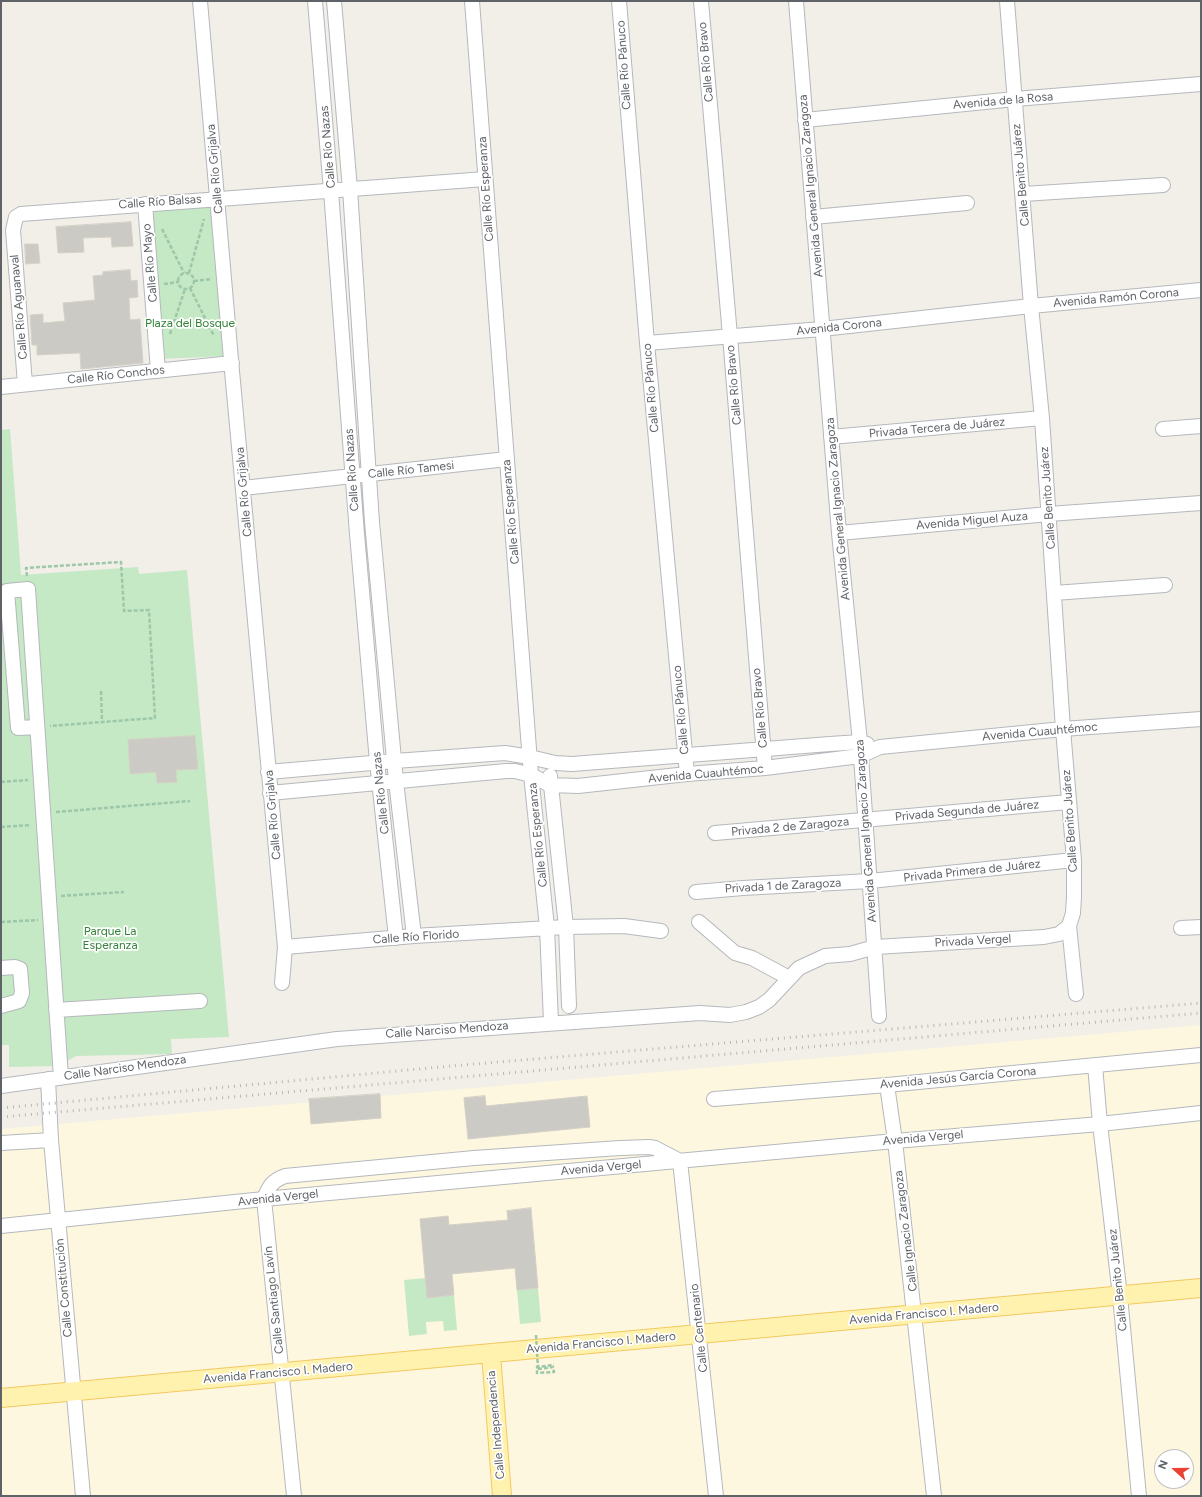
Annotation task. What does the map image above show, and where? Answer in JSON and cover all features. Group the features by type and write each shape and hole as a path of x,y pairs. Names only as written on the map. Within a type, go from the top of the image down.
{"main road":[{"name":"Avenida Francisco I. Madero","path":"1,1398 1201,1288"},
{"name":"Calle Independencia","path":"490,1354 502,1496"}],"street":[{"name":"Calle Río Grijalva","path":"200,1 268,772 285,947 282,983"},
{"name":"Calle Río Nazas","path":"315,1 352,476 378,762 396,938"},
{"name":"Calle Río Nazas","path":"334,1 350,189 368,475 396,781 414,936"},
{"name":"Calle Río Esperanza","path":"472,1 531,775 548,928 551,1022"},
{"name":"Calle Río Pánuco","path":"619,1 647,342 687,774"},
{"name":"Calle Río Bravo","path":"701,1 765,768"},
{"name":"Avenida General Ignacio Zaragoza","path":"796,1 839,533 866,820 879,1016"},
{"name":"Calle Benito Juárez","path":"1007,1 1031,306 1042,418 1068,802 1074,860 1073,913 1069,926 1076,994"},
{"name":"Avenida de la Rosa","path":"805,120 1015,99 1201,84"},
{"name":"Calle Río Balsas","path":"13,230 16,216 28,212 485,179"},
{"path":"1023,194 1163,185"},
{"path":"813,217 967,203"},
{"name":"Calle Río Mayo","path":"145,204 158,371"},
{"name":"Calle Río Aguanaval","path":"13,230 25,384"},
{"name":"Avenida Ramón Corona","path":"1031,306 1201,290"},
{"name":"Avenida Corona","path":"647,342 822,329 1031,306"},
{"name":"Calle Río Conchos","path":"1,387 232,363"},
{"name":"Privada Tercera de Juárez","path":"831,437 1042,418"},
{"path":"1163,429 1201,426"},
{"name":"Calle Río Tamesi","path":"243,488 507,459"},
{"name":"Avenida Miguel Auza","path":"839,533 1049,514 1201,503"},
{"path":"1054,593 1165,585"},
{"name":"Calle Constitución","path":"37,727 18,728 7,591 28,589 56,1010 51,1140 82,1496"},
{"name":"Avenida Cuauhtémoc","path":"270,793 506,771 515,771 531,775 550,785 578,786 687,774 765,768 860,749 1063,729 1201,719"},
{"name":"Avenida Cuauhtémoc","path":"268,772 505,753 530,757 548,762 572,764 763,748 860,749"},
{"name":"Calle Río Esperanza","path":"548,762 566,927 569,1006"},
{"name":"Privada Segunda de Juárez","path":"866,820 1068,802"},
{"name":"Privada 2 de Zaragoza","path":"715,833 866,820"},
{"name":"Privada Primera de Juárez","path":"870,881 1074,860"},
{"name":"Privada 1 de Zaragoza","path":"696,892 870,881"},
{"path":"699,922 735,953 752,958 789,978"},
{"name":"Calle Río Florido","path":"285,947 414,936 566,927 624,926 661,931"},
{"name":"Privada Vergel","path":"875,947 1044,937 1059,934 1069,926"},
{"path":"1181,928 1201,927"},
{"name":"Calle Narciso Mendoza","path":"2,1082 54,1078 337,1039 551,1022 700,1013 730,1015 746,1012 759,1007 769,1000 799,968 825,956 850,954 875,947"},
{"path":"1,968 15,967 20,969 22,993 19,1001 1,1006"},
{"path":"56,1010 200,1001"},
{"name":"Avenida Jesús García Corona","path":"714,1099 887,1085 1201,1055"},
{"name":"Calle Benito Juárez","path":"1095,1065 1100,1124 1120,1296 1139,1496"},
{"name":"Calle Ignacio Zaragoza","path":"887,1085 896,1141 934,1496"},
{"name":"Avenida Vergel","path":"1,1226 264,1199 896,1141 1100,1124 1201,1113"},
{"path":"1,1143 51,1140"},
{"path":"264,1199 269,1187 276,1180 285,1176 474,1158 649,1147 662,1151 680,1161"},
{"name":"Calle Centenario","path":"680,1161 700,1334 716,1496"},
{"name":"Calle Santiago Lavín","path":"264,1199 294,1496"}],"path":[{"path":"189,273 206,214"},
{"path":"160,225 184,273"},
{"path":"184,273 189,273 193,276 193,285 190,288 185,289 181,287 178,282 179,277 184,273"},
{"path":"194,281 218,279"},
{"path":"163,284 178,282"},
{"path":"190,288 218,342"},
{"path":"168,337 185,289"},
{"path":"26,568 121,562 124,611 149,610 155,718 37,727"},
{"path":"101,691 102,722"},
{"path":"1,782 41,779"},
{"path":"1,827 44,819 190,802"},
{"path":"49,897 124,892"},
{"path":"1,922 50,920"},
{"path":"536,1335 538,1369 553,1367 554,1372 537,1373 537,1367 554,1365"}],"shaded area":[{"path":"1201,1025 1201,1496 1,1496 1,1129"}],"green space":[{"name":"Plaza del Bosque","path":"211,199 225,356 161,359 149,204"},
{"name":"Parque La Esperanza","path":"10,429 21,575 138,567 139,574 187,570 229,1037 171,1039 172,1054 76,1056 58,1066 9,1067 9,1045 1,1045 1,430"},
{"path":"426,1278 428,1298 454,1295 457,1330 444,1331 443,1321 426,1322 427,1334 409,1336 404,1280"},
{"path":"538,1288 541,1322 520,1324 517,1290"}],"building":[{"path":"131,222 133,246 112,247 111,237 83,238 84,252 58,253 56,227"},
{"path":"25,244 38,244 40,263 26,264"},
{"path":"130,270 131,281 137,280 138,297 129,298 130,320 140,319 143,363 81,369 80,353 37,355 37,345 32,345 30,315 43,314 43,323 65,321 63,303 95,300 93,276 103,275 103,272"},
{"path":"195,736 198,769 176,770 177,782 157,783 156,772 130,774 128,740"},
{"path":"380,1094 381,1118 311,1124 309,1099"},
{"path":"485,1096 486,1106 587,1096 590,1127 468,1139 464,1098"},
{"path":"531,1208 538,1288 517,1290 515,1268 452,1274 454,1295 427,1298 420,1219 448,1216 449,1225 508,1220 507,1211"}],"railway":[{"path":"1,1108 451,1066 1201,1003"},
{"path":"1,1117 1201,1013"}]}
